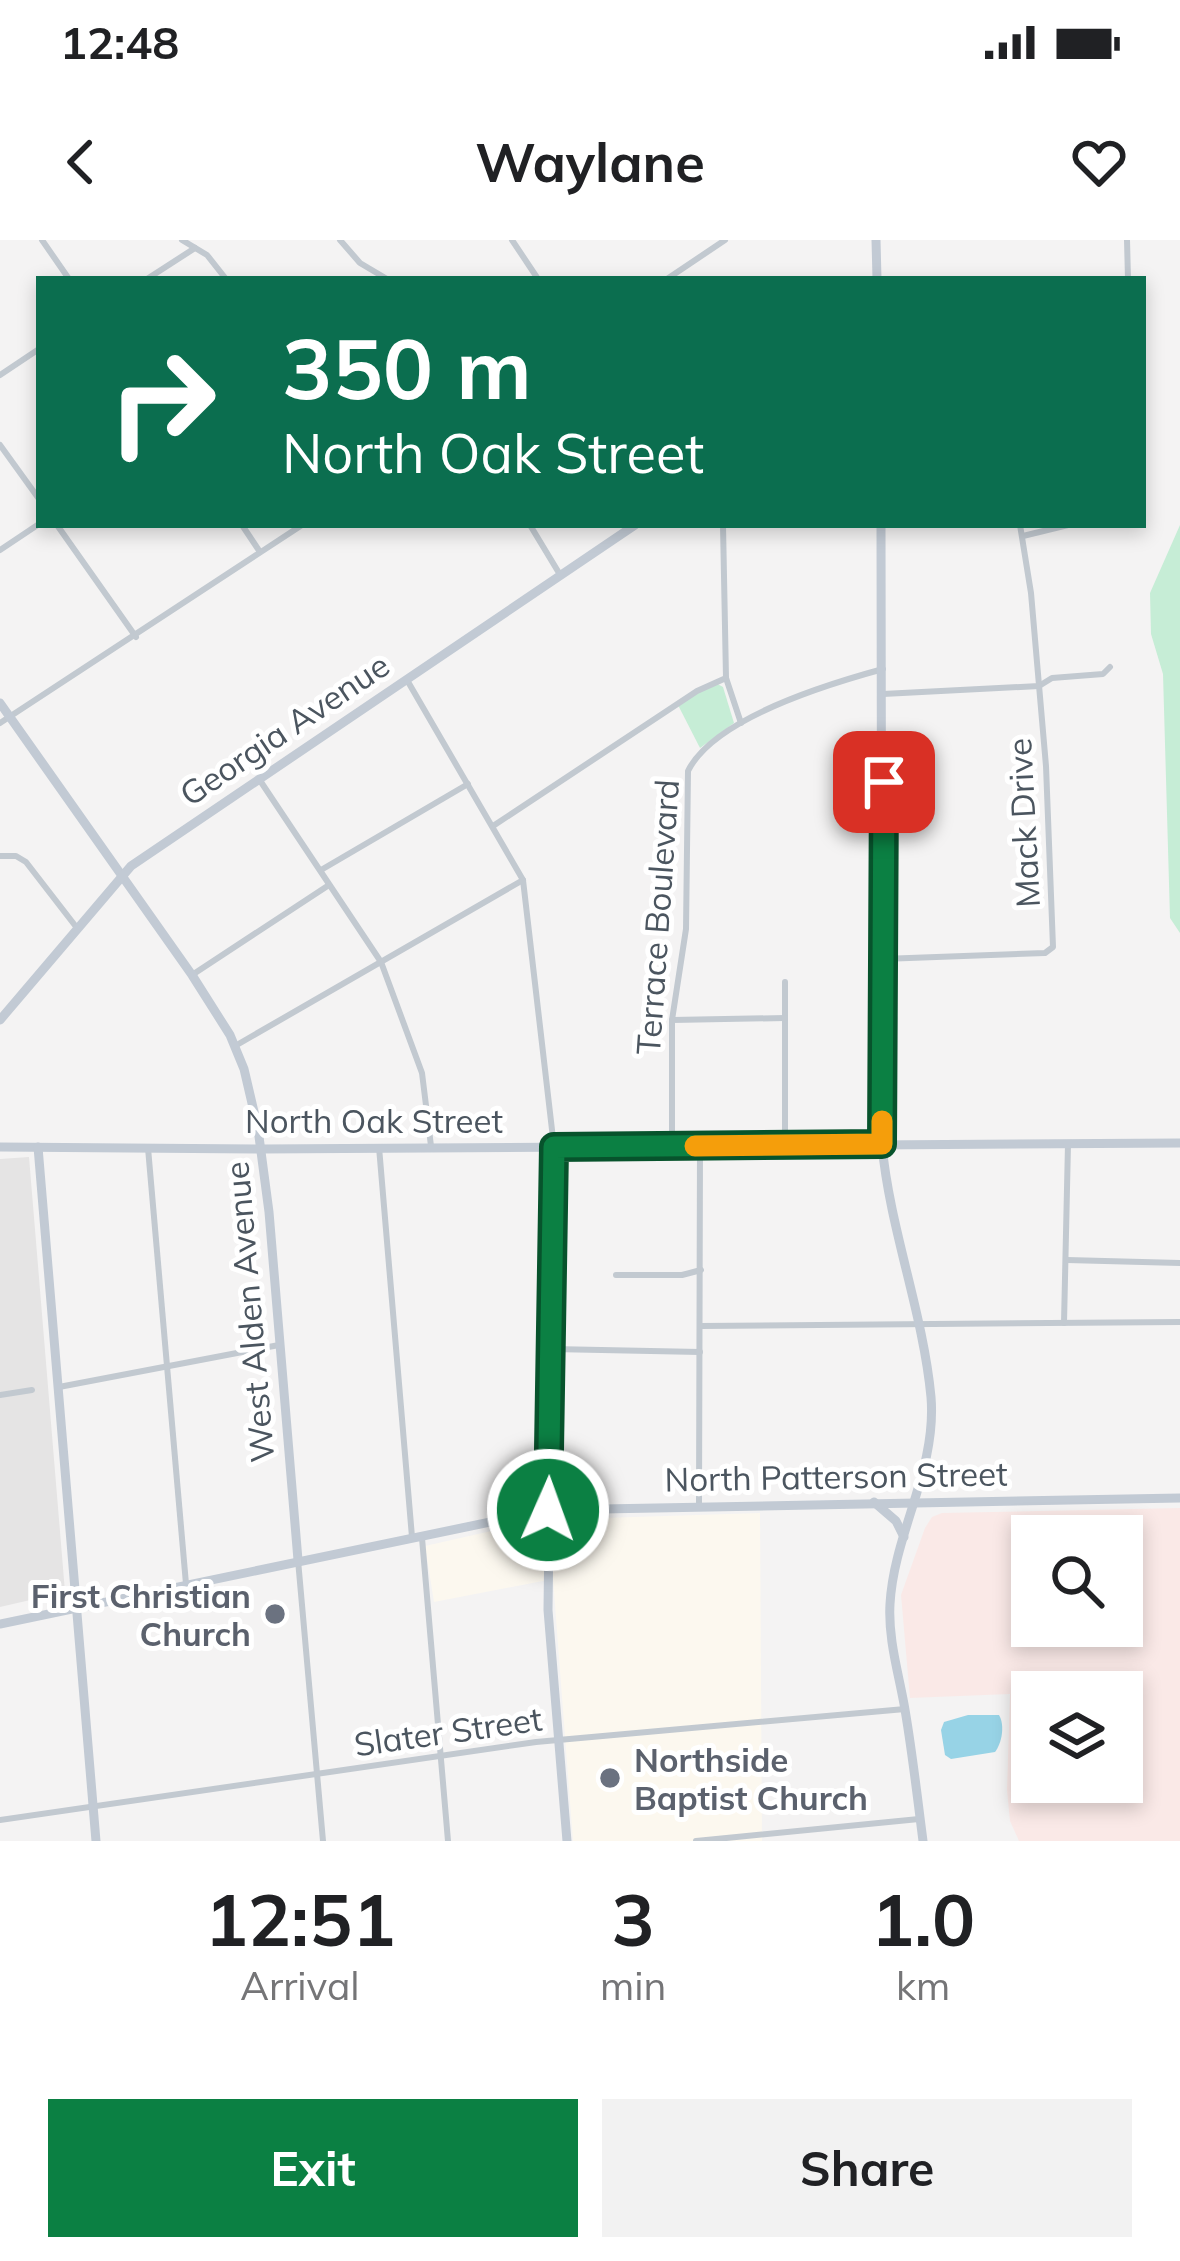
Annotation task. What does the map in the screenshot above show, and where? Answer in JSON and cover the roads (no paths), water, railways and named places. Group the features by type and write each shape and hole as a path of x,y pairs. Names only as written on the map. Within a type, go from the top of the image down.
{"street":[{"path":"41,240 67,276"},
{"path":"182,240 207,255 224,276"},
{"path":"340,240 353,256 383,276"},
{"path":"526,240 514,243 536,276"},
{"path":"671,276 725,240"},
{"path":"876,240 877,276"},
{"path":"1127,240 1128,276"},
{"path":"152,276 195,248"},
{"path":"0,375 36,351"},
{"path":"0,445 36,495"},
{"path":"0,550 36,526"},
{"path":"59,528 136,637"},
{"path":"244,528 260,553"},
{"path":"6,721 298,528"},
{"path":"532,528 560,573"},
{"name":"Georgia Avenue","path":"0,1020 122,876 630,528"},
{"path":"723,528 727,678 741,723"},
{"path":"881,528 882,1144 887,1196 931,1396 931,1422 916,1501 893,1579 890,1630 923,1841"},
{"name":"Mack Drive","path":"883,959 1045,953 1053,947 1039,686 1021,528"},
{"path":"1023,536 1056,528"},
{"path":"883,694 1039,686 1052,678 1103,674 1110,667"},
{"name":"Terrace Boulevard","path":"672,1146 672,1020 686,929 688,771 696,755 741,723 883,669"},
{"path":"493,826 697,691 727,678"},
{"path":"406,679 523,880 554,1147 548,1610 567,1841"},
{"name":"West Alden Avenue","path":"0,703 6,721 192,975 235,1046 262,1149 298,1560"},
{"path":"259,778 381,962 422,1073 430,1146"},
{"path":"321,869 468,784"},
{"path":"0,856 26,862 76,928"},
{"path":"235,1046 523,880"},
{"path":"192,975 330,884"},
{"path":"785,982 785,1145"},
{"path":"672,1020 785,1018"},
{"name":"North Oak Street","path":"0,1148 1180,1143"},
{"path":"1064,1323 1068,1144"},
{"path":"699,1504 700,1146"},
{"path":"38,1147 96,1841"},
{"path":"379,1147 448,1841"},
{"path":"148,1148 186,1585"},
{"path":"1067,1260 1180,1263"},
{"path":"616,1275 682,1275 701,1270"},
{"path":"700,1326 1180,1322"},
{"path":"59,1387 282,1344"},
{"path":"552,1348 700,1352"},
{"path":"0,1396 32,1390"},
{"name":"North Patterson Street","path":"0,1624 548,1510 1180,1498"},
{"path":"874,1502 896,1521 904,1537"},
{"path":"298,1560 323,1841"},
{"name":"Slater Street","path":"0,1820 559,1739 905,1709"},
{"path":"696,1841 920,1819"}],"water":[{"path":"968,1715 999,1715 999,1744 995,1752 951,1759 945,1755 944,1722"}],"place":[{"name":"First Christian Church","path":"275,1614"},
{"name":"Northside Baptist Church","path":"610,1778"}]}
